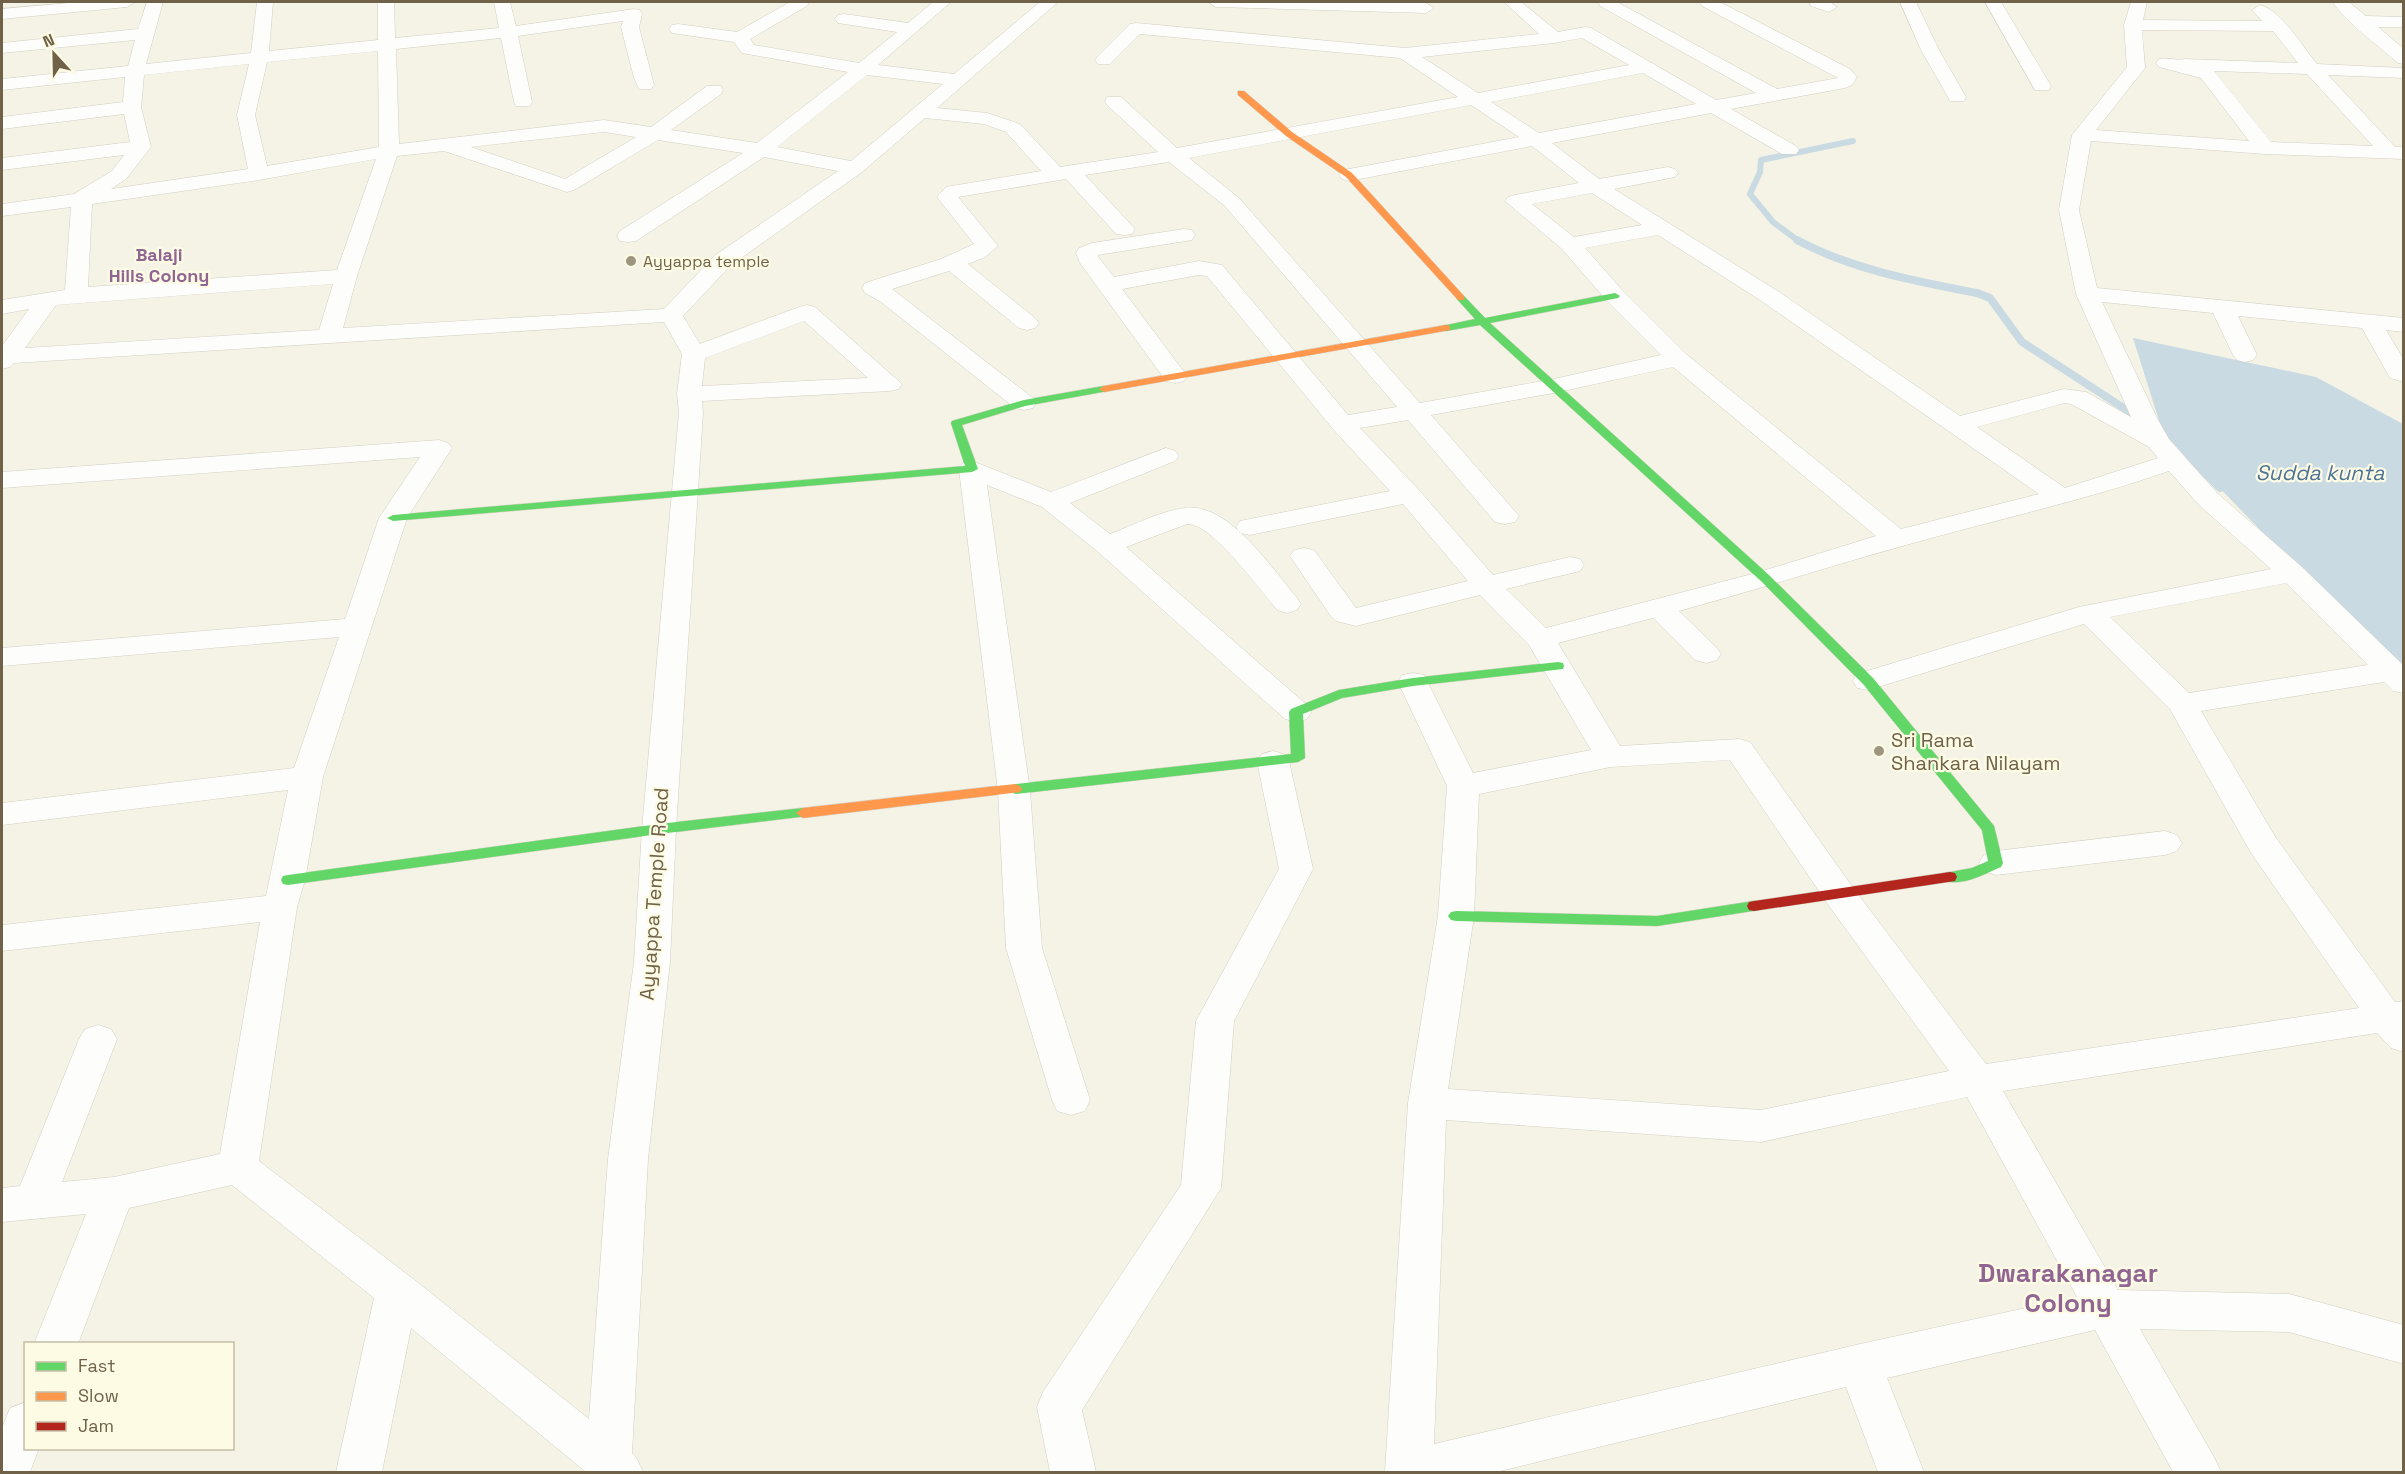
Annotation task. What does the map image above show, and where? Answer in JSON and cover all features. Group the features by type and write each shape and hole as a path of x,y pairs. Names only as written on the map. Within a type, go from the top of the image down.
{"street":[{"path":"2,14 127,2"},
{"path":"141,147 132,107 135,71 155,2"},
{"path":"259,174 246,115 259,58 265,2"},
{"path":"329,336 346,276 389,151 386,2"},
{"path":"502,2 523,102"},
{"path":"619,2 634,14"},
{"path":"771,2 798,4"},
{"path":"628,236 761,150 943,2"},
{"path":"1030,2 1049,3"},
{"path":"1216,2 1423,5 1465,47"},
{"path":"1234,37 1253,2"},
{"path":"1512,2 1554,38"},
{"path":"1606,2 1774,95"},
{"path":"1349,175 1714,108 1846,81 1848,77 1844,73 1708,2"},
{"path":"1908,2 1930,50 1957,97"},
{"path":"1993,2 2042,86"},
{"path":"2136,68 2133,25 2139,2"},
{"path":"4,359 671,315 722,261 855,168 922,112 955,80 1049,3"},
{"path":"678,29 740,38 798,4"},
{"path":"2342,4 2403,59"},
{"path":"2260,10 2278,26 2310,67 2397,153"},
{"path":"2,84 509,32 634,14"},
{"path":"634,14 630,27 636,41 640,74 645,85"},
{"path":"844,19 909,28"},
{"path":"2360,21 2403,22"},
{"path":"2133,25 2278,26"},
{"path":"1104,60 1136,28 1405,52 1554,38 1585,32 1789,150"},
{"path":"2,48 145,34"},
{"path":"740,38 748,49 863,69 955,80"},
{"path":"1405,52 1536,141 1596,187 1768,295 2061,497"},
{"path":"2164,63 2207,74 2265,148"},
{"path":"2398,678 2292,573 2208,499 2171,458 2087,294 2069,210 2082,135 2136,68 2164,63 2310,67 2403,73"},
{"path":"1024,403 889,297 873,288 981,251 987,246 947,197 948,194 1289,134 1648,67"},
{"path":"444,145 567,186 654,134 714,90"},
{"path":"1240,93 1289,134 1349,175 1483,322 1766,579 1868,681 1989,829 1996,863"},
{"path":"1114,102 1232,202 1505,516"},
{"path":"2,123 132,107"},
{"path":"922,112 987,119 1013,128 1124,228"},
{"path":"2,210 259,174 389,151 604,126 761,150 855,168"},
{"path":"2082,135 2265,148 2397,153"},
{"path":"82,197 119,175 141,147"},
{"path":"2,164 141,147"},
{"path":"1668,173 1515,201 1570,244 1616,296 1678,358 1896,539"},
{"path":"76,295 82,197"},
{"path":"1570,244 1663,228"},
{"path":"1175,376 1088,258 1087,253 1092,250 1184,235"},
{"path":"951,262 1027,323"},
{"path":"1108,285 1199,268 1214,270 1342,424 1409,495 1488,587 1540,639 1611,757"},
{"path":"2,307 76,295 346,276"},
{"path":"2087,294 2403,325"},
{"path":"1071,1100 1024,948 1014,791 972,469 956,423 1024,403 1353,343 1483,322 1616,296"},
{"path":"4,359 48,300"},
{"path":"2222,307 2245,355"},
{"path":"671,315 694,354 807,312 890,384 689,394"},
{"path":"2370,322 2399,372 2403,375"},
{"name":"Ayyappa Temple Road","path":"615,1467 628,1160 652,962 659,829 691,413 689,394 694,354"},
{"path":"1342,424 1554,386 1678,358"},
{"path":"1956,424 2064,396 2077,397 2171,458"},
{"path":"2,480 439,448 393,518 307,777 284,893 238,1167"},
{"path":"1051,501 1166,456"},
{"path":"1540,639 1766,579 1896,539 2095,488 2171,458"},
{"path":"2,938 659,829 1298,758 1296,712 1107,545 1051,501 972,469 393,518"},
{"path":"1250,527 1409,495"},
{"path":"1107,545 1182,516 1194,515 1203,518 1224,534 1287,604"},
{"path":"1304,556 1340,609 1346,615 1356,617 1488,587 1570,565"},
{"path":"1868,681 2090,613 2292,573"},
{"path":"1659,608 1706,654"},
{"path":"1426,1103 1761,1126 1977,1080 2398,1024 2263,845 2182,704 2090,613"},
{"path":"2,657 358,627"},
{"path":"1296,712 1339,693 1413,682 1558,666"},
{"path":"2182,704 2398,678"},
{"path":"1413,682 1463,786 1456,916 1426,1103 1409,1472 1497,1462 1860,1364 2106,1309 2289,1313 2403,1346"},
{"path":"1463,786 1611,757 1739,749 1839,894 1977,1080 2198,1473"},
{"path":"1073,1473 1059,1407 1201,1188 1215,1021 1296,869 1273,760"},
{"path":"2,814 307,777"},
{"path":"1456,916 1657,921 1975,873 1996,863 2165,843"},
{"path":"18,1203 98,1039"},
{"path":"18,1203 114,1194 238,1167"},
{"path":"238,1167 398,1291 615,1467"},
{"path":"57,1342 114,1194"},
{"path":"359,1473 398,1291"},
{"path":"1860,1364 1901,1473"},
{"path":"7,1473 24,1429"}],"water":[{"name":"Sudda kunta","path":"2133,338 2316,377 2403,424 2403,665 2265,535 2161,427"}],"waterway":[{"path":"1798,240 1773,222 1750,194 1760,172 1761,160 1853,141"},
{"path":"1798,240 1862,267 1990,298 2022,342 2139,418"},
{"path":"2157,430 2172,440 2220,488"}],"traffic: fast":[{"path":"1446,328 1615,296"},
{"path":"1461,298 1483,322 1766,579 1868,681 1989,829 1996,863 1975,873 1950,877"},
{"path":"393,518 972,469 956,423 1024,403 1104,389"},
{"path":"1015,789 1298,758 1296,712 1339,694 1413,682 1558,666"},
{"path":"288,880 659,829 803,813"},
{"path":"1456,916 1657,921 1754,906"}],"traffic: slow":[{"path":"1241,93 1289,134 1349,175 1461,298"},
{"path":"1104,389 1446,328"},
{"path":"803,813 1015,789"}],"traffic: jam":[{"path":"1754,906 1950,877"}],"place":[{"name":"Ayyappa temple","path":"631,261"},
{"name":"Sri Rama Shankara Nilayam","path":"1879,751"}],"district":[{"name":"Balaji Hills Colony","path":"159,265"},
{"name":"Dwarakanagar Colony","path":"2068,1288"}]}
